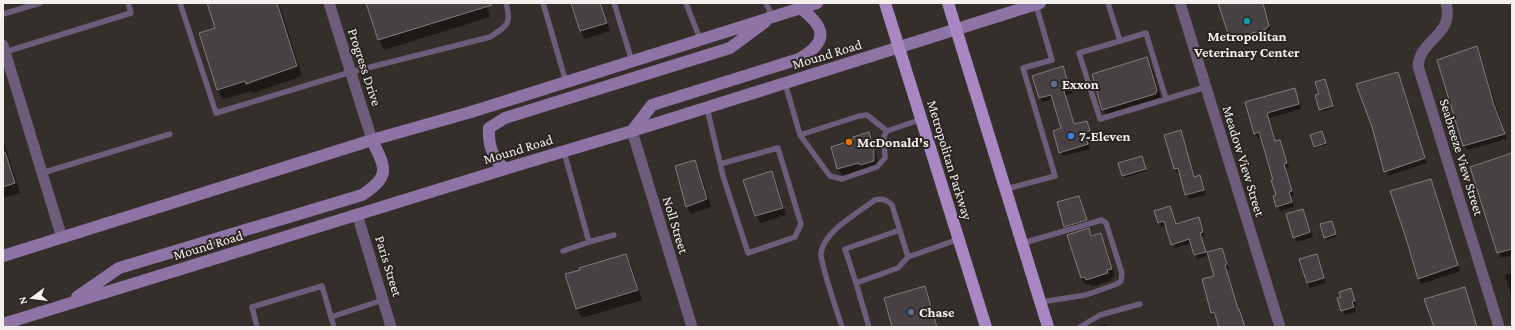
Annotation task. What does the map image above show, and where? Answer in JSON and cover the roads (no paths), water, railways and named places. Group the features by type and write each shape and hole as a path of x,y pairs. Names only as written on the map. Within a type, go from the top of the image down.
{"main road":[{"path":"3,256 372,140 566,83 772,16 817,3"},
{"name":"Metropolitan Parkway","path":"885,3 959,239 983,326"},
{"path":"948,3 1048,327"},
{"name":"Mound Road","path":"3,324 357,214 707,108 957,30 1037,3"},
{"path":"632,131 652,105 798,59 812,51 820,42 821,34 812,17 800,8"},
{"path":"505,169 497,162 490,145 489,128 493,124 505,118 730,48 772,16"},
{"path":"66,304 119,268 362,195 377,185 382,178 382,161 372,140"}],"street":[{"name":"Progress Drive","path":"329,3 372,140"},
{"name":"Meadow View Street","path":"1180,3 1280,327"},
{"name":"Seabreeze View Street","path":"1446,3 1448,18 1445,27 1423,52 1418,61 1418,66 1499,327"},
{"path":"4,48 62,238"},
{"name":"Noll Street","path":"632,131 692,327"},
{"name":"Paris Street","path":"357,214 392,327"}],"lane":[{"path":"3,14 40,3"},
{"path":"4,48 131,13 128,3"},
{"path":"180,3 216,113 351,72 490,37 504,29 509,22 509,14 506,3"},
{"path":"543,3 566,83"},
{"path":"614,3 632,61"},
{"path":"686,3 700,39"},
{"path":"766,3 772,16"},
{"path":"1006,189 1055,176 1023,68 1052,60 1037,3"},
{"path":"1108,3 1120,41"},
{"path":"1166,99 1146,33 1079,53 1100,119 1206,87"},
{"path":"785,83 800,135 830,176 842,179 877,167 885,158 884,136 887,131 922,119"},
{"path":"707,108 720,164 748,253 795,237 801,224 778,148 720,164"},
{"path":"800,135 859,116 867,115 887,131"},
{"path":"42,173 170,134"},
{"path":"564,151 589,242"},
{"path":"842,327 821,254 826,240 839,226 875,200 888,200 892,205 908,257"},
{"path":"1023,243 1102,220 1106,223 1122,274 1121,281 1117,284 1086,295 1041,302"},
{"path":"869,327 845,249 900,230"},
{"path":"563,251 614,235"},
{"path":"856,283 898,268 908,257 959,239"},
{"path":"258,327 252,307 322,286 334,327"},
{"path":"331,317 383,300"},
{"path":"1080,327 1100,315 1140,304"}],"place":[{"name":"Metropolitan Veterinary Center","path":"1247,21"},
{"name":"Exxon","path":"1054,84"},
{"name":"7-Eleven","path":"1071,136"},
{"name":"McDonald's","path":"849,142"},
{"name":"Chase","path":"911,312"}]}
